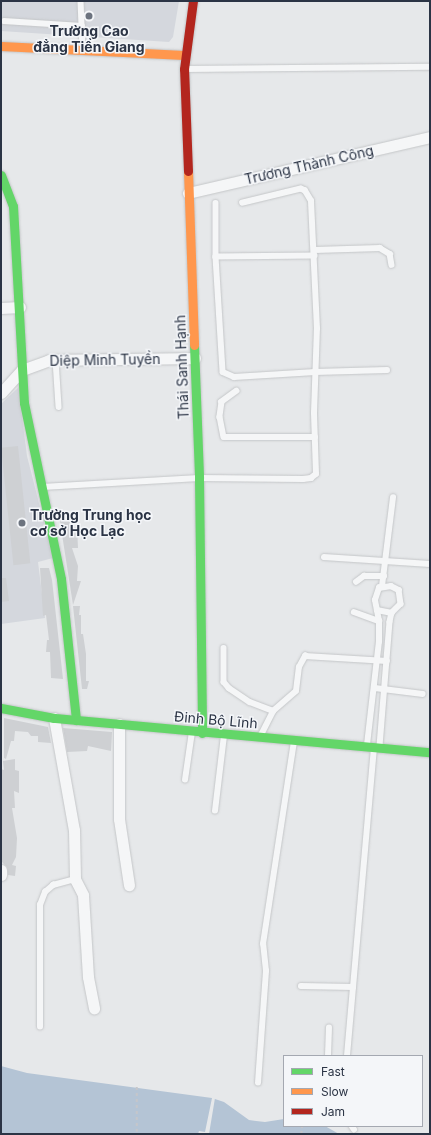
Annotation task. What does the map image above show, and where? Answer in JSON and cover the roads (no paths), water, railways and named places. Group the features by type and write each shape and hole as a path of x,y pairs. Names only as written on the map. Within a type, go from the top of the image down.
{"street":[{"name":"Thái Sanh Hạnh","path":"193,1 184,55 184,68 200,478 202,733"},
{"path":"1,46 184,55"},
{"name":"Trương Thành Công","path":"188,193 430,137"},
{"path":"1,175 13,206 20,307 22,370 27,422 60,579 76,720"},
{"path":"1,308 20,307"},
{"name":"Diệp Minh Tuyền","path":"1,392 22,370 43,362 56,360 195,358"},
{"name":"Đinh Bộ Lĩnh","path":"1,708 54,718 202,733 430,752"},
{"path":"54,718 74,830 75,879 83,895 88,977 94,1008"},
{"path":"119,724 119,819 129,885"}],"lane":[{"path":"81,1 83,50"},
{"path":"4,21 82,26"},
{"path":"184,68 430,67"},
{"path":"40,487 200,478 311,478 316,474 315,253 311,201 305,190 301,189 243,203"},
{"path":"216,203 216,257 223,372 234,377 315,372 387,370"},
{"path":"216,257 315,253 380,248 390,254 392,265"},
{"path":"56,360 59,407"},
{"path":"237,391 222,402 220,417 224,437 315,437"},
{"path":"347,1055 374,747 375,688 379,621 376,593 382,586 384,576 393,498"},
{"path":"324,556 430,564"},
{"path":"356,582 364,576 384,576"},
{"path":"374,747 385,689 392,614 401,604 399,590 391,586 382,586"},
{"path":"377,610 392,614"},
{"path":"354,612 379,621"},
{"path":"224,648 224,682 229,688 250,702 273,711"},
{"path":"260,738 263,727 273,711 296,691 299,667 305,656 387,661"},
{"path":"375,688 423,694"},
{"path":"185,780 192,732"},
{"path":"216,811 224,734"},
{"path":"258,1083 266,971 262,944 294,741"},
{"path":"40,1026 40,905 46,892 53,885 75,879"},
{"path":"301,986 353,987"},
{"path":"328,1055 329,1028"}],"water":[{"path":"1,1066 27,1073 212,1098 224,1102 249,1120 265,1122 283,1119 283,1127 327,1127 339,1134 1,1134"}],"place":[{"name":"Trường Cao đẳng Tiền Giang","path":"89,16"},
{"name":"Trường Trung học cơ sở Học Lạc","path":"22,523"}]}
